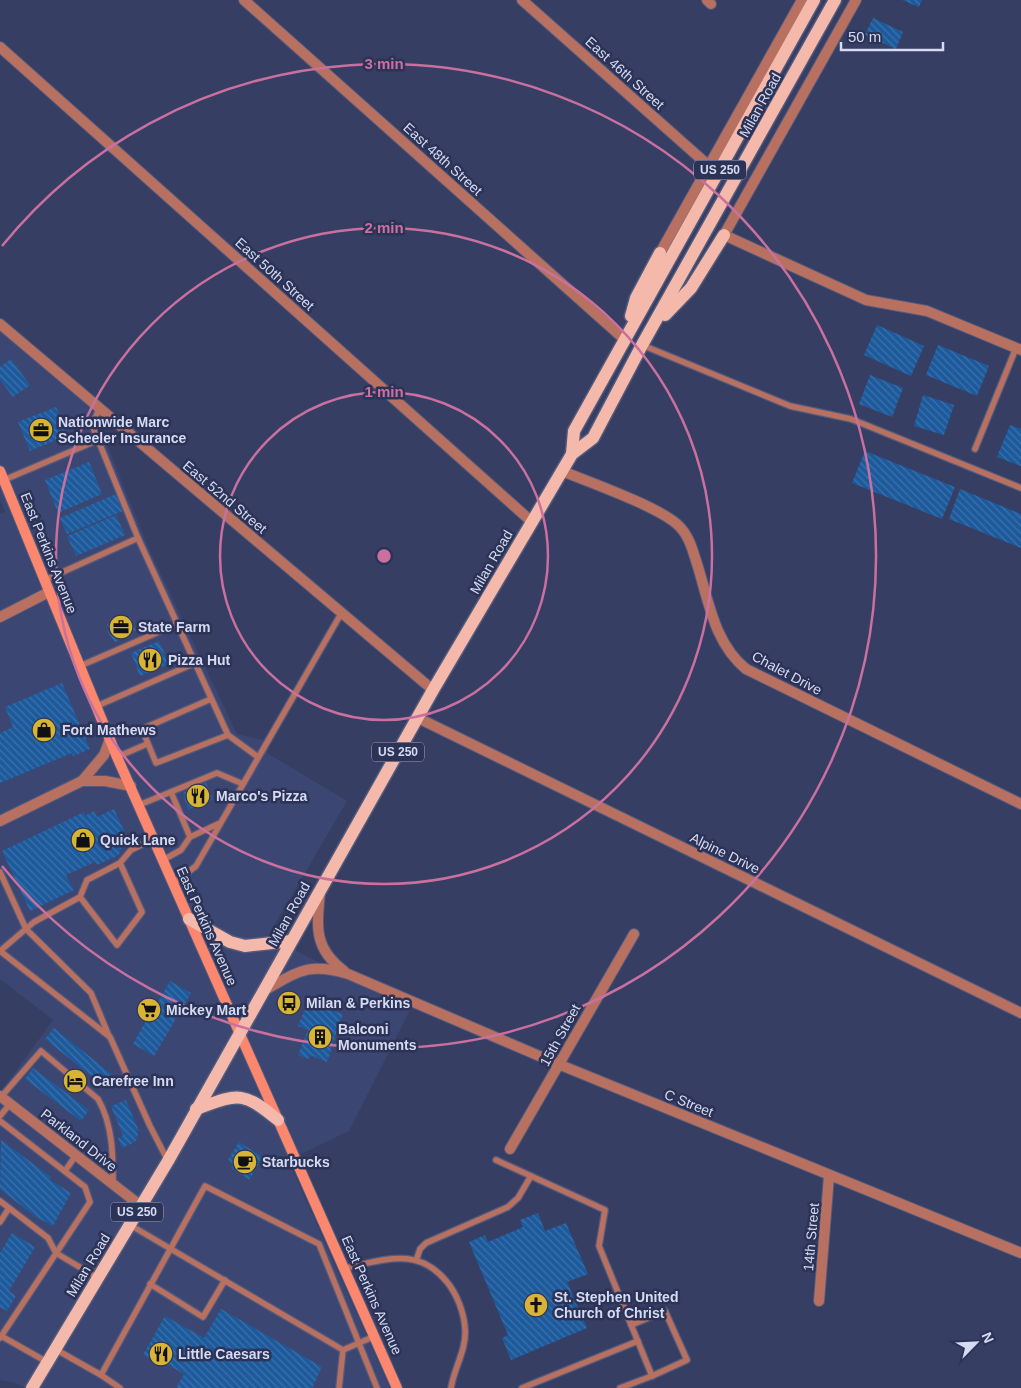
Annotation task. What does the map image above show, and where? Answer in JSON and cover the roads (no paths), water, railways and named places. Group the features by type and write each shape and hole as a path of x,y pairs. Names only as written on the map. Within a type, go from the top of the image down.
{"main road":[{"name":"Milan Road","path":"572,454 574,431 814,0"},
{"name":"Milan Road","path":"32,1388 240,1036 291,941 433,690 562,470 572,454 593,438 642,345 835,0"},
{"path":"651,329 691,288 724,235"},
{"path":"624,339 636,298 660,253"},
{"name":"East Perkins Avenue","path":"1,476 130,786 398,1388"},
{"path":"189,919 230,942 245,946 291,941"},
{"path":"196,1109 229,1097 245,1097 259,1104 278,1120"}],"street":[{"name":"East 48th Street","path":"244,0 624,339"},
{"name":"East 46th Street","path":"522,0 709,166"},
{"name":"Milan Road","path":"660,253 802,0"},
{"path":"856,0 724,235 866,300 927,311 1018,349"},
{"name":"East 50th Street","path":"0,47 532,522"},
{"name":"East 52nd Street","path":"0,324 433,690"},
{"name":"Chalet Drive","path":"562,470 658,512 680,527 691,545 719,635 732,656 746,668 1021,804"},
{"path":"0,617 49,592"},
{"name":"Alpine Drive","path":"418,718 1021,1013"},
{"path":"0,821 82,781 104,755 110,739"},
{"path":"82,781 105,781 130,786"},
{"name":"C Street","path":"321,889 318,926 321,944 332,961 348,974"},
{"name":"15th Street","path":"510,1149 634,934"},
{"name":"C Street","path":"265,990 312,968 328,969 348,974 558,1064 1021,1253"},
{"name":"Parkland Drive","path":"1,1096 141,1206"},
{"name":"14th Street","path":"819,1301 829,1176"}],"lane":[{"path":"642,345 785,404 851,419 1021,488"},
{"path":"975,449 1018,349"},
{"path":"99,409 92,425 138,538 211,699 228,735 258,756"},
{"path":"1,476 98,440"},
{"path":"45,580 138,538"},
{"path":"173,884 196,866 342,612"},
{"path":"80,666 177,624"},
{"path":"97,706 195,663"},
{"path":"211,699 142,729 147,744 156,763 228,735"},
{"path":"118,757 147,744"},
{"path":"139,805 217,772 243,784"},
{"path":"171,792 190,836"},
{"path":"163,860 181,850 190,836 220,823"},
{"path":"110,1037 0,951 34,922 80,897 87,880 120,863 131,850 154,839"},
{"path":"80,897 117,945 142,912 120,863"},
{"path":"0,872 26,929 91,993 150,1126 168,1160"},
{"path":"1,1096 41,1051 98,1099 101,1104 113,1151 113,1185"},
{"path":"0,1116 10,1104"},
{"path":"0,1121 86,1187 90,1202 1,1337 47,1362"},
{"path":"65,1171 76,1155"},
{"path":"496,1160 605,1210 599,1246 652,1376"},
{"path":"417,1258 420,1249 426,1243 508,1207 518,1198 531,1176"},
{"path":"101,1375 205,1186 319,1244 377,1388"},
{"path":"0,1201 48,1238 56,1253 98,1278"},
{"path":"0,1222 9,1208"},
{"path":"130,1225 344,1350"},
{"path":"345,1268 396,1258 417,1258 437,1269 451,1286 460,1306 465,1329 463,1350 451,1388"},
{"path":"150,1284 203,1317 225,1280"},
{"path":"620,1388 687,1360 665,1310 631,1325"},
{"path":"344,1350 375,1336"},
{"path":"522,1388 638,1341"},
{"path":"55,1349 120,1388"},
{"path":"339,1388 344,1350"}],"place":[{"name":"Nationwide Marc Scheeler Insurance","path":"41,430"},
{"name":"State Farm","path":"121,627"},
{"name":"Pizza Hut","path":"150,660"},
{"name":"Ford Mathews","path":"44,730"},
{"name":"Marco's Pizza","path":"198,796"},
{"name":"Quick Lane","path":"83,840"},
{"name":"Milan & Perkins","path":"289,1003"},
{"name":"Mickey Mart","path":"149,1010"},
{"name":"Balconi Monuments","path":"320,1037"},
{"name":"Carefree Inn","path":"75,1081"},
{"name":"Starbucks","path":"245,1162"},
{"name":"St. Stephen United Church of Christ","path":"536,1305"},
{"name":"Little Caesars","path":"161,1354"}]}
